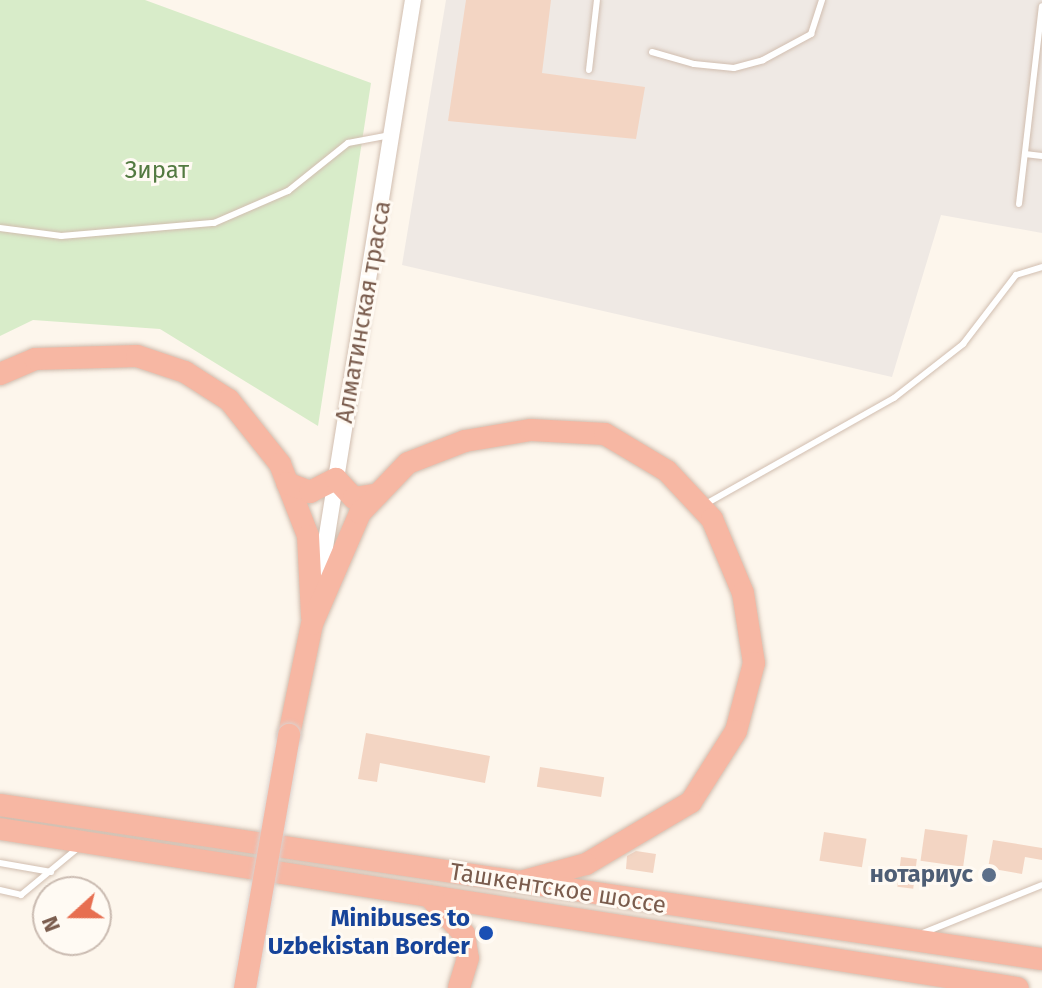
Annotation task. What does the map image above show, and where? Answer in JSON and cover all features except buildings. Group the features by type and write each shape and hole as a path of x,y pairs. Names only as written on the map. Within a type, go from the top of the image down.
{"highway":[{"path":"0,374 35,359 84,354 137,356 185,372 229,400 280,464 308,536 312,624"},
{"path":"245,988 289,735 312,624 360,513 408,463 465,441 531,430 605,434 667,471 712,519 743,593 754,663 736,731 691,802 586,864 524,881"},
{"path":"287,483 310,492 336,479 354,498 378,494"},
{"path":"0,796 60,816 90,834"},
{"path":"0,805 60,816"},
{"path":"0,829 90,834 415,866 1042,959"},
{"name":"Ташкентское шоссе","path":"90,834 420,894 1018,988"},
{"path":"415,866 420,894 464,934 468,958 459,988"},
{"path":"903,970 908,939"}],"street":[{"name":"Алматинская трасса","path":"312,624 413,0"}],"lane":[{"path":"589,70 597,0"},
{"path":"652,52 694,64 734,68 763,60 790,50 811,34 822,0"},
{"path":"1019,204 1042,6"},
{"path":"0,228 61,236 214,223 288,191 348,143 393,134"},
{"path":"1025,154 1042,156"},
{"path":"701,507 894,398 963,344 1016,275 1042,267"},
{"path":"0,890 21,895 51,872 90,834"},
{"path":"0,863 51,872"},
{"path":"908,939 1042,885"}],"shaded area":[{"path":"446,0 1042,0 1042,233 941,215 892,377 402,265"}],"green space":[{"name":"Зират","path":"0,0 145,0 371,83 318,426 160,329 33,320 0,336"}],"place":[{"name":"нотариус","path":"989,875"},
{"name":"Minibuses to Uzbekistan Border","path":"486,933"}]}
